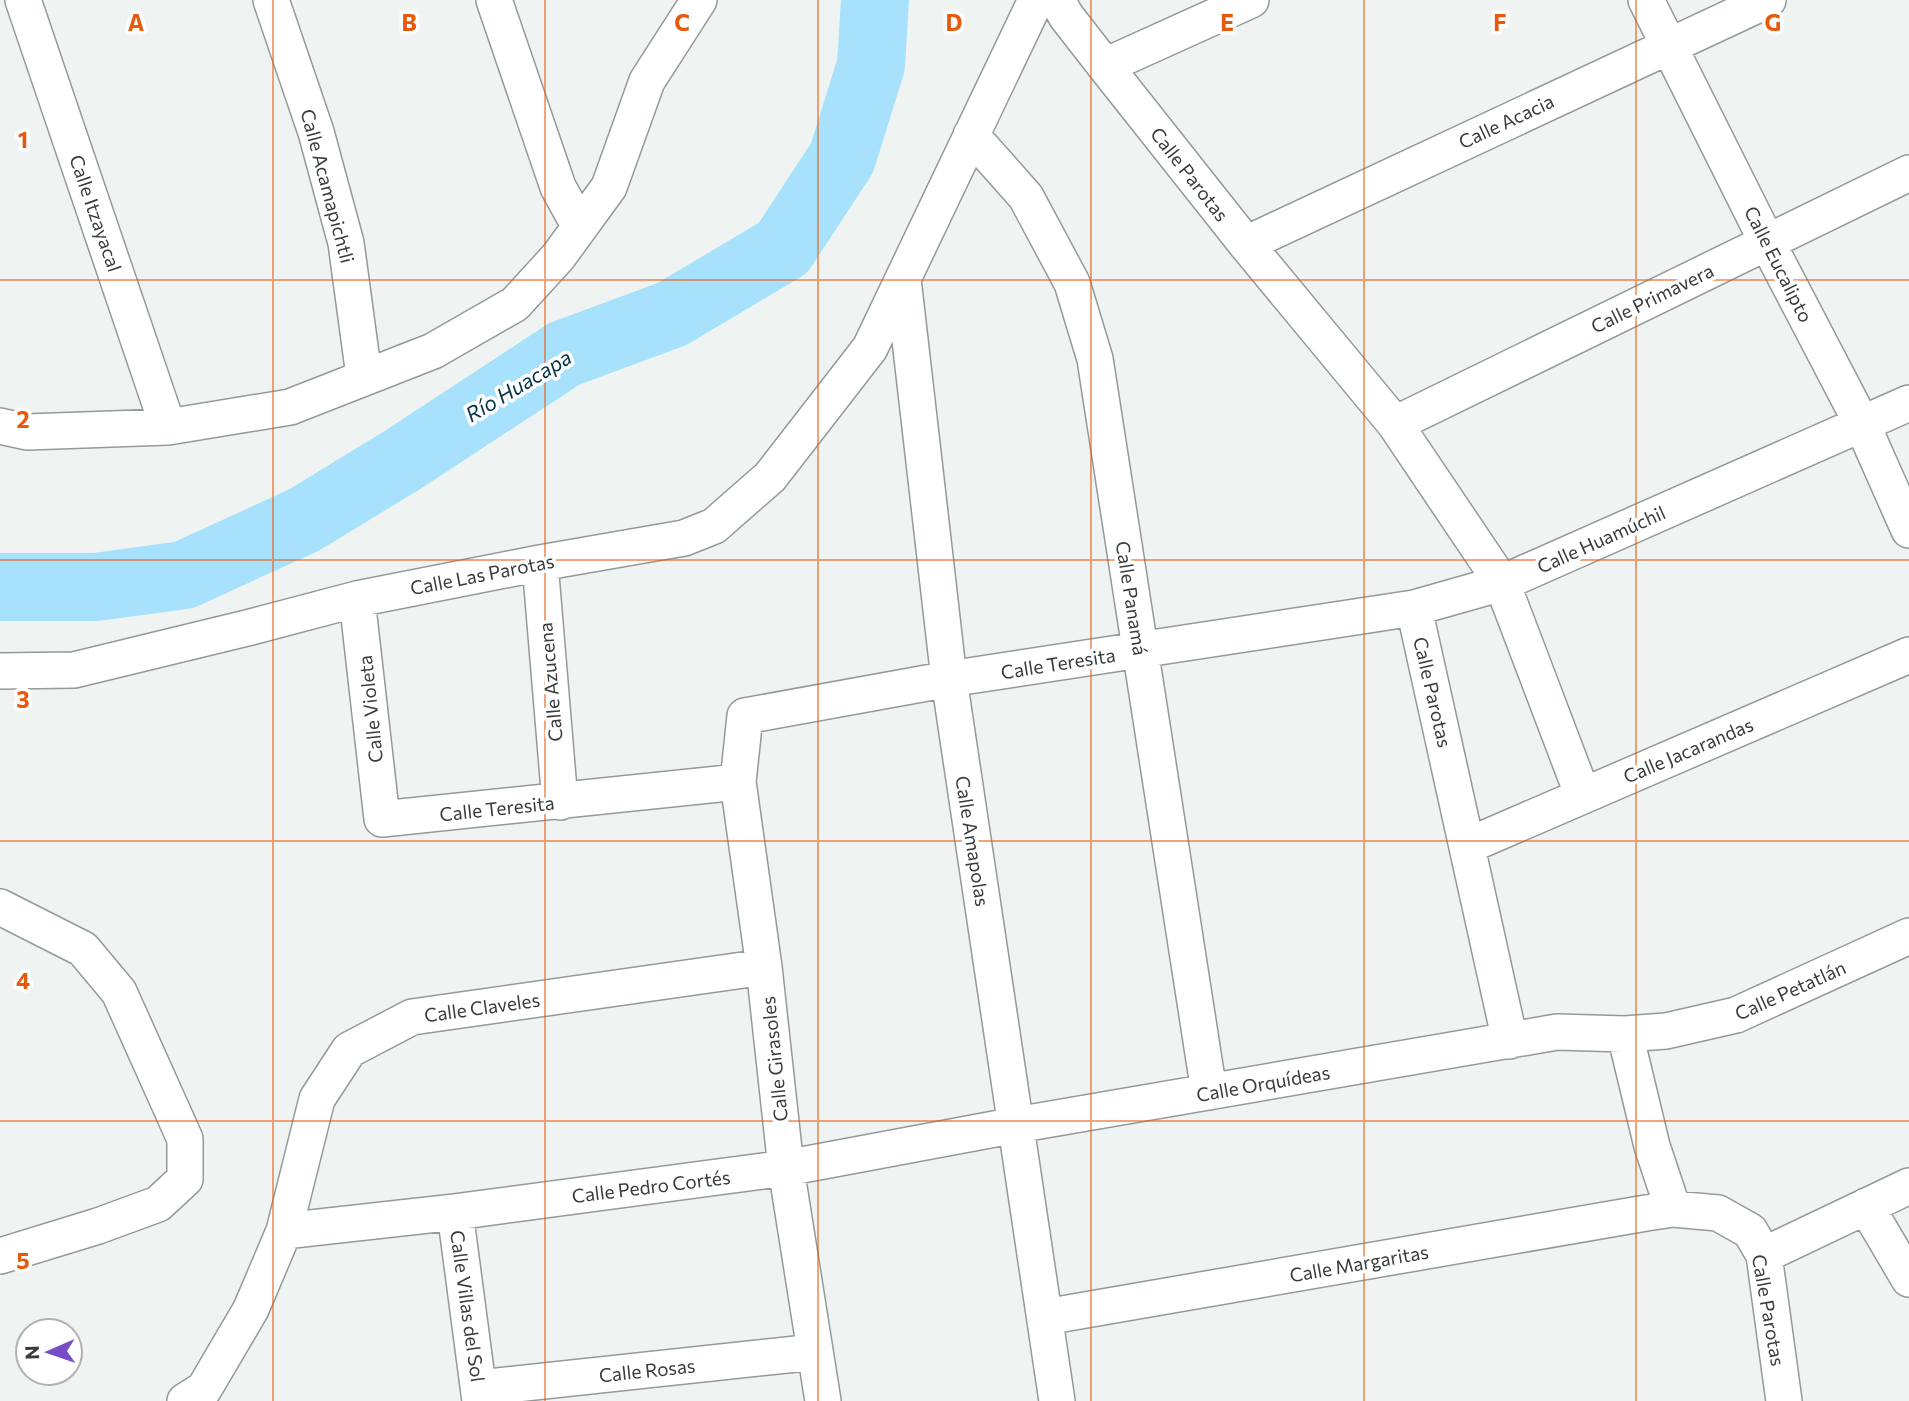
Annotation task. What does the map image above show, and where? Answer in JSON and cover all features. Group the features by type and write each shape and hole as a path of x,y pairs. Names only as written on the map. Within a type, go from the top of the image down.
{"street":[{"name":"Calle Itzayacal","path":"23,0 168,427"},
{"name":"Calle Acamapichtli","path":"271,0 316,132 346,243 363,376"},
{"path":"494,0 558,187 580,227"},
{"path":"0,426 27,432 168,427 290,407 363,376 433,351 514,304 558,257 609,187 647,81 699,0"},
{"name":"Calle Las Parotas","path":"0,671 74,670 358,599 684,538 714,526 771,477 870,348 1037,0"},
{"name":"Calle Parotas","path":"1058,0 1066,16 1246,244 1395,424 1502,583"},
{"path":"1105,66 1251,0"},
{"name":"Calle Eucalipto","path":"1647,0 1767,242 1862,424 1909,530"},
{"name":"Calle Acacia","path":"1246,244 1768,0"},
{"name":"Calle Panamá","path":"971,135 1026,197 1072,283 1096,359 1209,1092"},
{"name":"Calle Primavera","path":"1395,424 1909,173"},
{"name":"Calle Amapolas","path":"903,279 949,679 1057,1401"},
{"name":"Calle Huamúchil","path":"1502,583 1909,403"},
{"name":"Calle Azucena","path":"540,563 560,802"},
{"path":"1415,608 1502,583 1583,796"},
{"name":"Calle Violeta","path":"358,599 382,819"},
{"name":"Calle Parotas","path":"1415,608 1510,1041"},
{"name":"Calle Teresita","path":"745,716 949,679 1415,608"},
{"name":"Calle Jacarandas","path":"1467,846 1909,655"},
{"name":"Calle Girasoles","path":"745,716 738,782 764,967 786,1168 823,1401"},
{"name":"Calle Teresita","path":"382,819 738,782"},
{"path":"0,907 83,949 120,992 185,1139 184,1179 158,1204 98,1226 0,1256"},
{"name":"Calle Petatlán","path":"1625,1034 1667,1031 1736,1015 1909,936"},
{"name":"Calle Claveles","path":"185,1401 204,1389 251,1309 284,1231 317,1099 349,1050 412,1017 764,967"},
{"path":"1510,1041 1557,1032 1625,1034 1652,1146 1673,1209"},
{"name":"Calle Orquídeas","path":"1016,1125 1510,1041"},
{"name":"Calle Pedro Cortés","path":"284,1231 455,1212 786,1168 1016,1125"},
{"path":"1764,1255 1909,1186"},
{"path":"1866,1206 1909,1279"},
{"name":"Calle Parotas","path":"1673,1209 1717,1213 1750,1231 1764,1255 1784,1401"},
{"name":"Calle Margaritas","path":"1045,1317 1673,1209"},
{"name":"Calle Villas del Sol","path":"455,1212 480,1394"},
{"name":"Calle Rosas","path":"480,1394 816,1352"}],"waterway":[{"name":"Río Huacapa","path":"0,587 96,587 184,575 304,520 404,459 564,354 672,314 783,248 842,158 871,65 875,0"}]}
